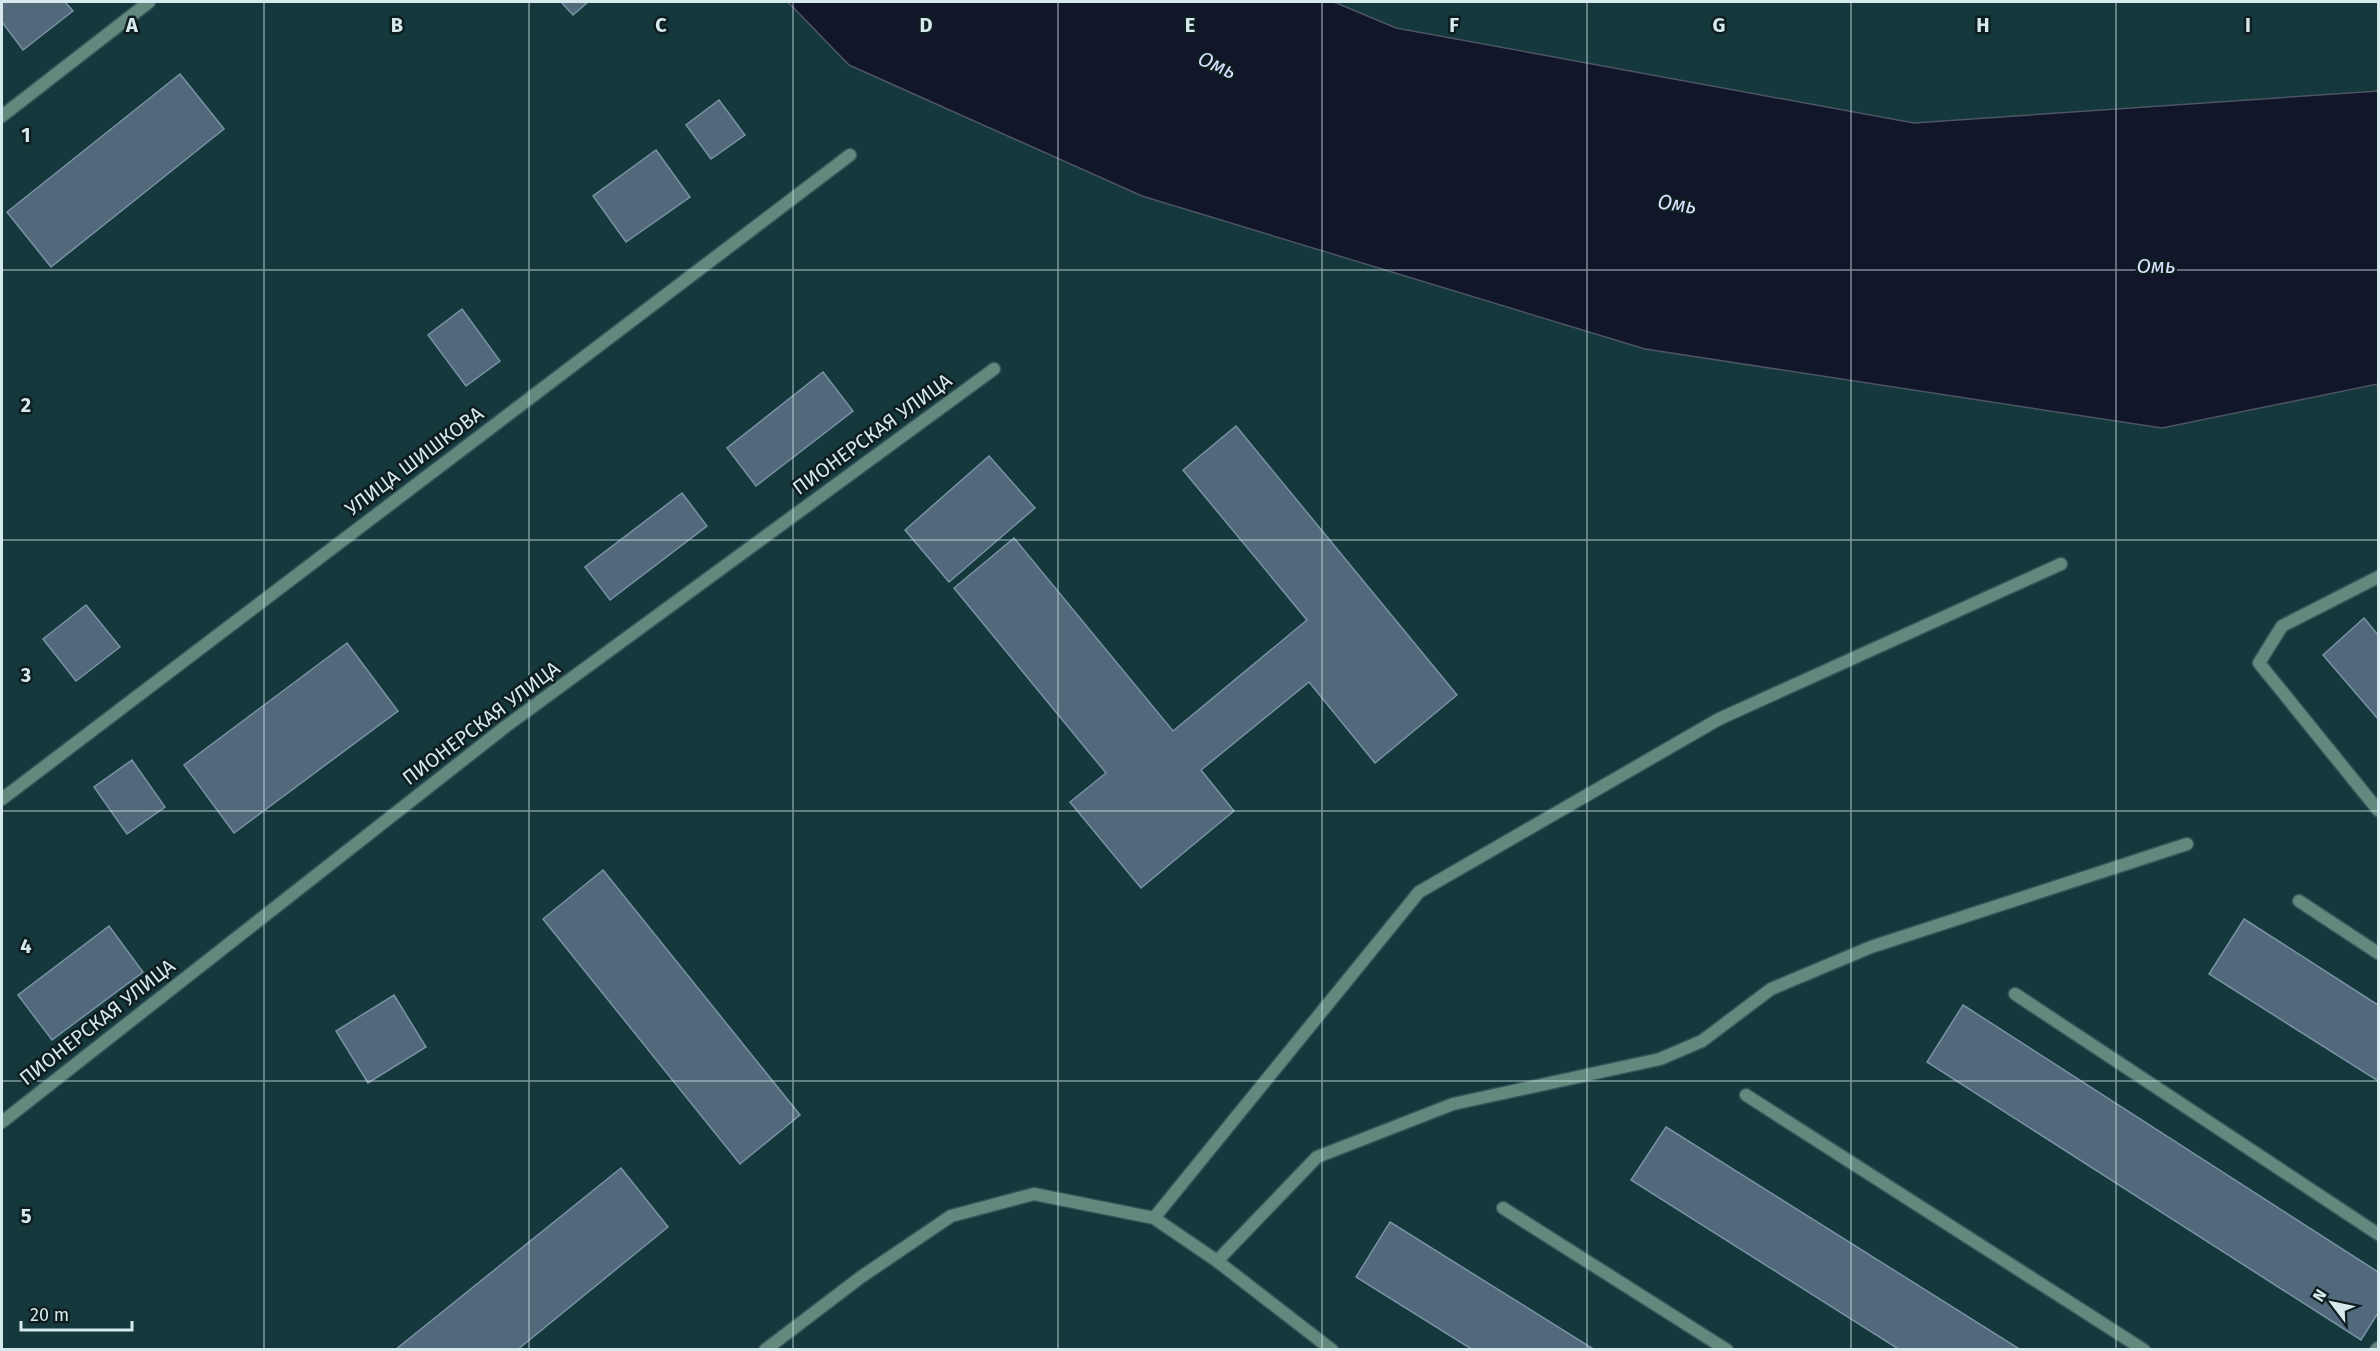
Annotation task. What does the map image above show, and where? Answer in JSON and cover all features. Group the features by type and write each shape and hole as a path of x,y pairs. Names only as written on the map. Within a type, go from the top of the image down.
{"street":[{"path":"2,116 149,2"},
{"name":"УЛИЦА ШИШКОВА","path":"2,799 850,155"},
{"name":"ПИОНЕРСКАЯ УЛИЦА","path":"2,1122 505,727 994,369"},
{"path":"1154,1218 1419,892 1719,719 2061,564"},
{"path":"2379,577 2282,626 2259,663 2379,810"},
{"path":"1217,1261 1317,1157 1453,1104 1660,1059 1702,1041 1771,989 1871,947 2187,844"},
{"path":"2299,901 2379,953"},
{"path":"2015,994 2379,1234"},
{"path":"1746,1095 2144,1350"},
{"path":"765,1350 861,1277 951,1216 1034,1194 1154,1218 1217,1261 1332,1350"},
{"path":"1503,1208 1727,1350"}],"water":[{"name":"Омь","path":"788,2 1334,2 1396,28 1914,123 2378,91 2378,384 2162,428 1645,349 1142,196 849,65"}],"building":[{"path":"2,2 65,2 73,11 23,50 2,22"},
{"path":"561,2 588,2 573,15"},
{"path":"180,74 224,129 51,267 7,212"},
{"path":"719,100 745,135 711,159 686,125"},
{"path":"656,150 690,197 626,242 593,196"},
{"path":"462,309 500,361 466,386 428,335"},
{"path":"823,372 853,411 756,486 727,448"},
{"path":"1236,426 1457,695 1375,763 1309,682 1201,770 1234,811 1141,888 1070,802 1106,773 954,588 1014,538 1173,731 1307,620 1183,470"},
{"path":"989,456 1035,508 949,582 905,530"},
{"path":"682,493 707,526 610,600 585,567"},
{"path":"86,605 120,647 76,681 43,639"},
{"path":"2364,618 2378,635 2378,719 2323,655"},
{"path":"347,643 398,711 234,833 184,765"},
{"path":"132,760 165,807 127,834 94,787"},
{"path":"603,870 800,1115 740,1164 543,919"},
{"path":"2244,919 2378,1005 2378,1081 2209,974"},
{"path":"109,926 143,972 52,1040 18,995"},
{"path":"394,995 426,1047 368,1083 336,1031"},
{"path":"1963,1005 2378,1272 2378,1313 2361,1340 1927,1062"},
{"path":"1666,1127 2021,1350 1900,1350 1631,1180"},
{"path":"621,1168 668,1227 517,1350 395,1350"},
{"path":"1390,1222 1595,1350 1473,1350 1356,1277"}]}
